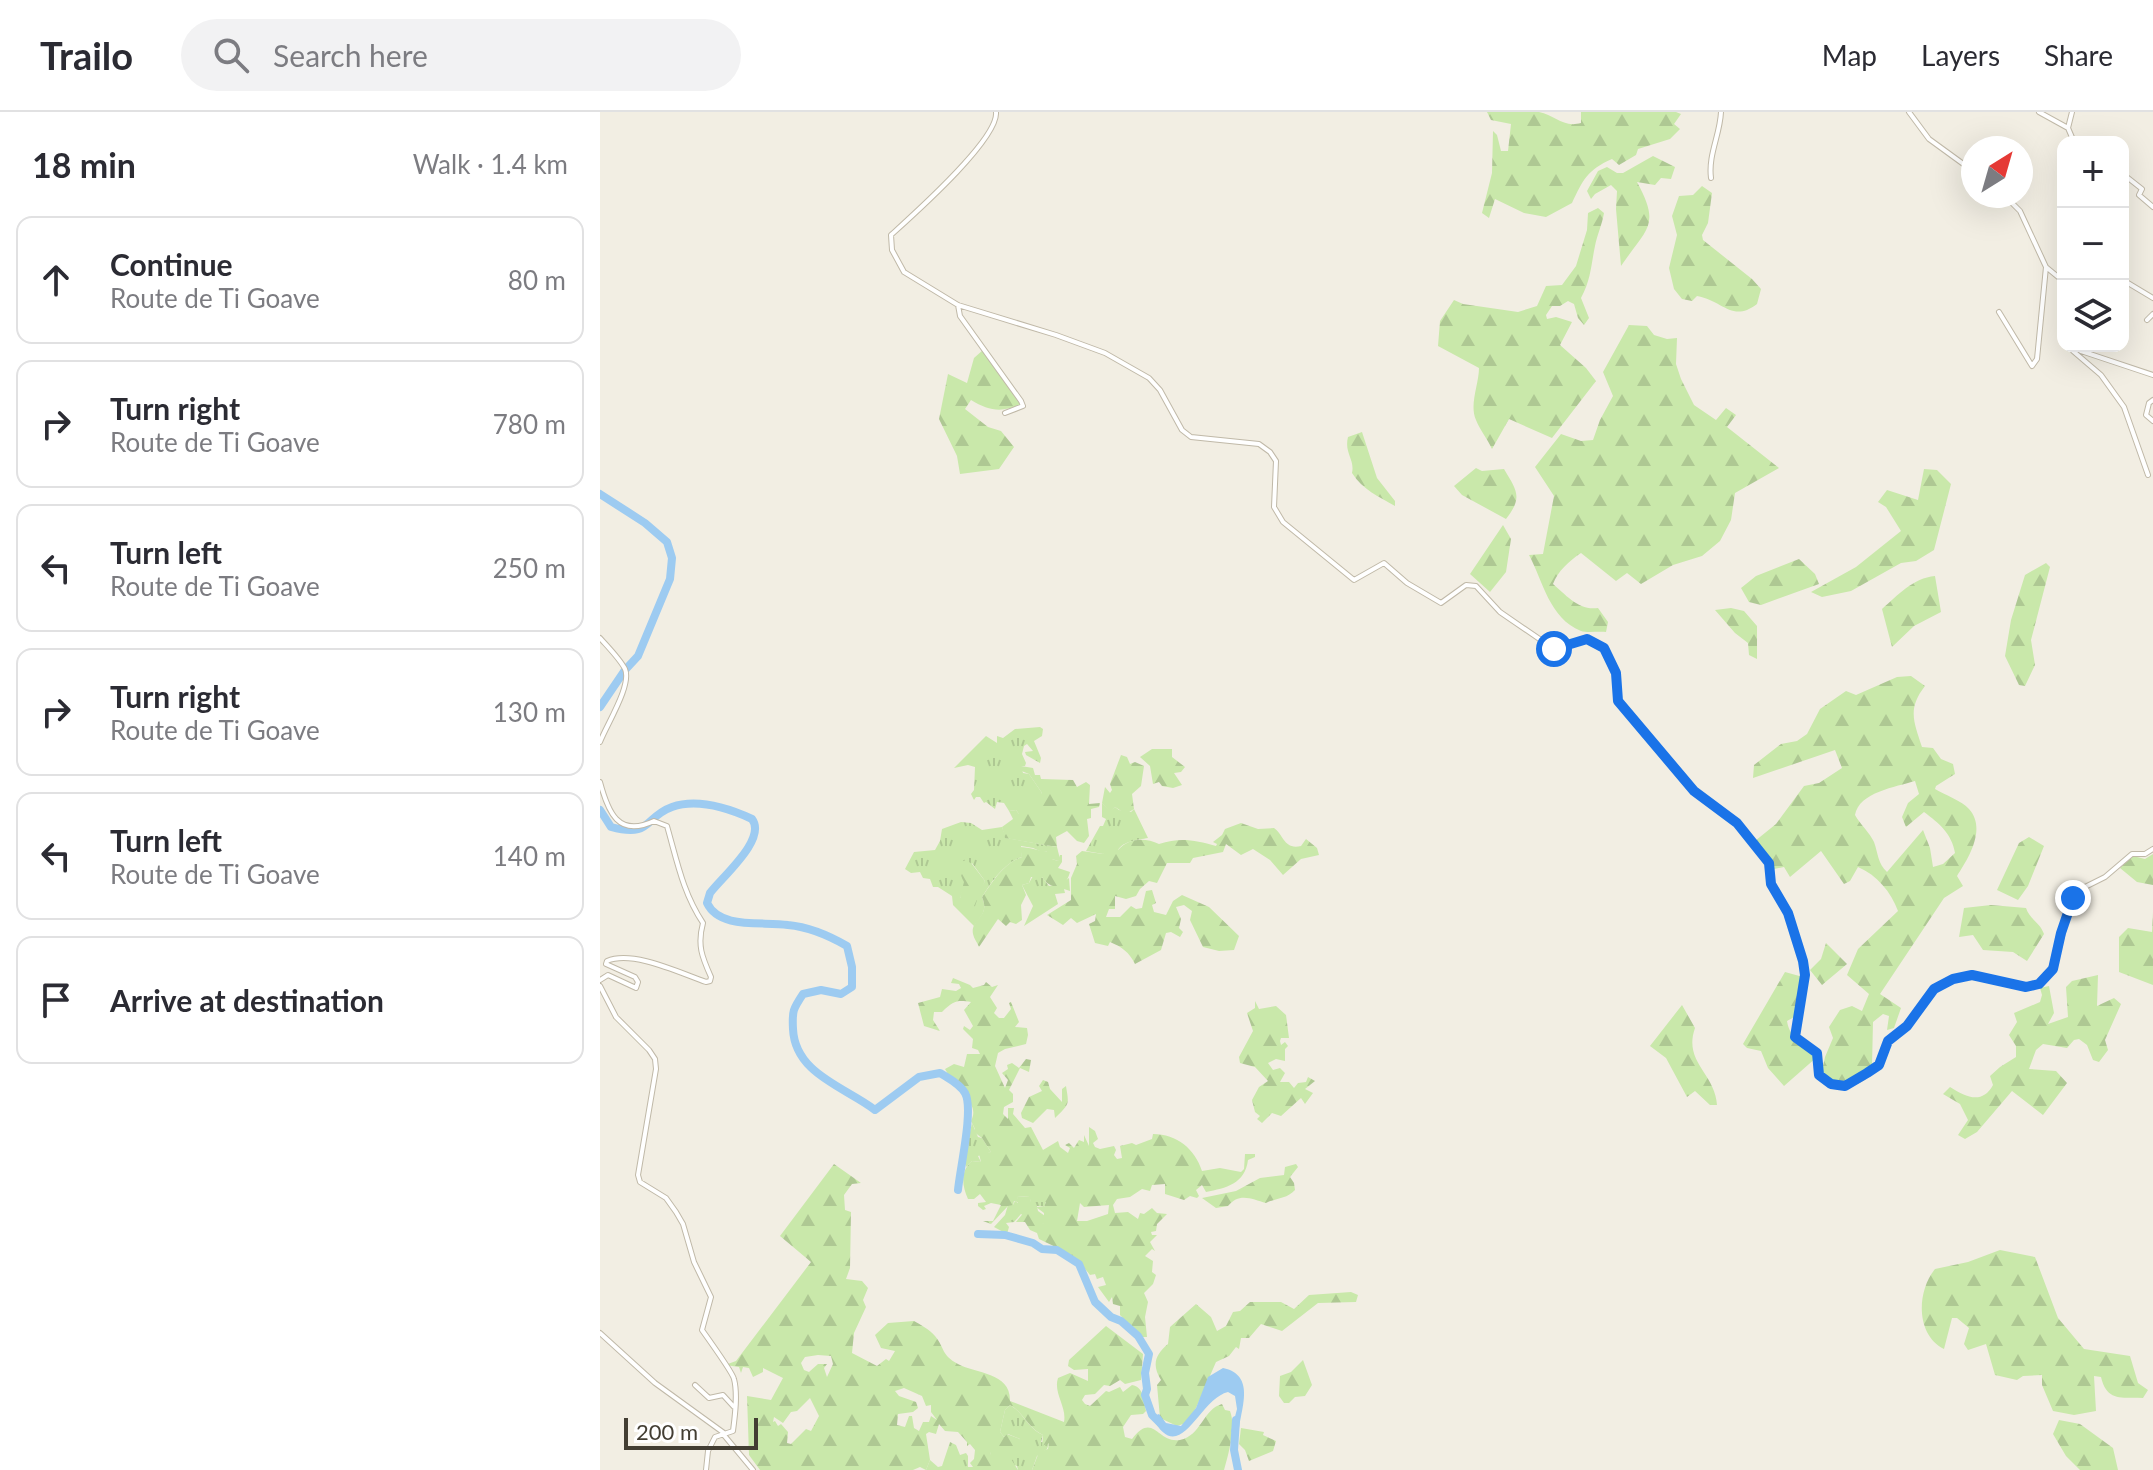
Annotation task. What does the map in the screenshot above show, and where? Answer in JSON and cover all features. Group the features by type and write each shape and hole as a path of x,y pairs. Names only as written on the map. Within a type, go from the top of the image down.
{"street":[{"path":"996,112 997,119 989,136 940,189 891,235 892,250 904,272 958,305 1105,353 1149,378 1160,390 1182,430 1191,437 1259,444 1276,461 1274,507 1283,522 1354,580 1384,563 1407,583 1441,603 1466,585 1476,586 1500,612 1554,649 1587,639 1604,648 1616,673 1618,701 1694,791 1737,823 1769,863 1771,884 1788,913 1803,961 1805,975 1795,1037 1817,1053 1819,1075 1831,1084 1845,1086 1879,1065 1888,1041 1907,1026 1934,989 1953,979 1972,975 2026,987 2039,984 2053,969 2061,933 2077,891 2105,877 2132,854 2145,854 2153,849"},
{"path":"1711,178 1710,161 1720,131 1721,112"},
{"path":"1909,112 1929,139 1961,162"},
{"path":"2039,112 2068,128"},
{"path":"2071,136 2068,128 2072,112"},
{"path":"2129,179 2142,189 2139,195 2153,207"},
{"path":"2017,208 2046,267 2057,275"},
{"path":"1999,312 2032,366 2037,359 2046,267"},
{"path":"2129,284 2153,298"},
{"path":"958,305 960,316 1021,401 1023,406 1005,413"},
{"path":"2147,320 2153,314"},
{"path":"2074,352 2101,375 2124,407 2148,475"},
{"path":"2084,352 2153,375"},
{"path":"2153,400 2146,415 2153,421"},
{"path":"600,638 625,670 626,680 621,700 614,708 600,742"},
{"path":"600,782 607,805 617,821 625,826 642,827 654,821 667,826 683,886 691,906 703,923 699,949 711,977 706,982 634,959 614,958 606,964 635,977 638,982 636,988 608,975 600,980"},
{"path":"600,986 616,1017 655,1059 656,1069 638,1175 640,1182 666,1198 683,1224 694,1262 711,1297 702,1330 734,1375 733,1431 715,1437 708,1451 706,1470"},
{"path":"600,1333 655,1383 723,1434 753,1470"},
{"path":"695,1385 709,1398 723,1395 734,1407"}],"green space":[{"path":"1487,112 1539,112 1564,123 1575,124 1581,123 1581,112 1681,114 1674,124 1680,129 1670,139 1638,149 1636,155 1619,165 1612,159 1597,167 1583,182 1572,203 1546,217 1524,213 1495,199 1489,218 1482,213 1492,173 1493,131 1501,151 1508,151 1511,124 1491,120"},
{"path":"1653,156 1675,167 1671,179 1661,178 1655,185 1637,182 1648,208 1648,226 1621,266 1617,191 1611,185 1591,199 1587,191 1598,171 1607,167 1623,173"},
{"path":"1702,186 1712,193 1703,240 1761,289 1757,304 1748,309 1734,311 1697,296 1692,301 1682,299 1674,289 1669,268 1677,235 1672,216 1679,196 1693,195"},
{"path":"1598,208 1604,213 1589,279 1581,298 1589,318 1584,325 1578,318 1574,304 1568,301 1552,306 1546,315 1547,319 1556,317 1572,322 1560,345 1596,381 1552,438 1509,419 1492,449 1474,414 1479,368 1438,346 1440,321 1454,300 1518,312 1537,306 1546,286 1562,285 1576,266 1587,230 1588,213"},
{"path":"1629,325 1647,326 1654,335 1677,338 1676,364 1694,405 1716,420 1726,408 1736,415 1727,427 1779,468 1735,493 1731,520 1720,541 1702,556 1673,565 1641,584 1627,573 1616,581 1581,553 1572,559 1553,584 1579,605 1598,608 1608,622 1606,632 1584,632 1570,625 1554,608 1529,555 1543,554 1554,496 1535,467 1561,434 1581,441 1593,440 1613,396 1603,372"},
{"path":"983,350 1021,404 996,410 971,400 965,409 988,427 1001,431 1014,447 999,469 960,474 957,456 939,419 948,374 967,383 974,358"},
{"path":"1362,432 1377,478 1395,501 1395,506 1366,488 1352,473 1348,437"},
{"path":"1476,468 1482,471 1504,469 1509,477 1516,499 1506,519 1462,495 1454,486"},
{"path":"1924,469 1937,470 1951,484 1934,550 1916,561 1901,563 1851,591 1822,597 1811,592 1856,567 1901,531 1886,507 1878,502 1887,490 1918,500"},
{"path":"1503,525 1511,539 1506,572 1490,592 1470,574"},
{"path":"1799,559 1815,574 1819,584 1761,605 1749,602 1741,588 1756,576"},
{"path":"2046,563 2050,567 2031,640 2035,665 2025,686 2019,685 2005,656 2011,620 2025,575"},
{"path":"1935,576 1941,612 1914,626 1892,647 1882,609 1913,584"},
{"path":"1731,608 1744,611 1757,626 1757,659 1749,655 1748,643 1715,610"},
{"path":"1911,676 1925,686 1914,709 1922,747 1933,748 1941,759 1953,764 1955,774 1935,789 1969,809 1974,817 1976,835 1957,876 1963,886 1944,898 1880,994 1901,1008 1894,1028 1887,1030 1889,1016 1883,1014 1873,1022 1872,1066 1854,1078 1837,1083 1821,1075 1833,1038 1829,1027 1840,1010 1852,1006 1862,1011 1869,994 1847,975 1858,949 1898,911 1882,885 1858,867 1850,881 1844,884 1821,851 1790,877 1784,867 1774,869 1771,858 1755,841 1776,824 1804,786 1819,783 1842,768 1835,750 1753,778 1754,765 1781,744 1797,741 1807,734 1820,709 1846,691 1856,695 1897,677","holes":["1915,781 1919,794 1908,803 1902,817 1906,827 1924,812 1944,830 1955,853 1943,864 1933,867 1923,830 1887,872 1880,862 1874,842 1855,815 1858,807 1879,792"]},
{"path":"1015,729 1043,729 1042,736 1034,741 1040,763 1026,755 1025,752 1033,751 1027,744 1022,754 1026,763 1021,766 1023,773 1029,774 1042,793 1019,814 1016,810 1009,811 1004,803 997,802 995,809 980,797 974,800 971,794 975,767 954,768 986,736 997,743 997,736 1003,738"},
{"path":"1152,749 1172,749 1172,757 1185,767 1181,772 1174,773 1182,785 1173,788 1162,786 1159,782 1153,784 1150,766 1140,757"},
{"path":"1121,755 1127,757 1130,764 1135,762 1144,766 1141,786 1132,794 1134,809 1126,814 1115,807 1111,812 1102,803 1105,787 1110,793 1112,790 1110,784"},
{"path":"1021,766 1033,768 1035,775 1040,775 1041,779 1073,780 1077,787 1086,782 1090,785 1089,804 1100,803 1099,807 1091,809 1091,818 1087,819 1089,836 1084,843 1077,841 1067,831 1056,837 1057,847 1005,838 1002,827 1013,819 1009,811 1016,810 1019,814 1017,805 1042,793 1029,774 1019,770"},
{"path":"1102,803 1111,811 1115,807 1131,812 1134,809 1148,838 1103,854 1086,851 1106,819 1102,817"},
{"path":"961,822 971,823 982,830 1002,827 1006,838 1057,847 1060,859 1052,859 1047,851 1021,846 1022,857 1004,868 982,897 984,910 974,926 953,905 952,896 933,887 930,879 923,878 920,872 911,873 905,869 914,852 935,850 942,829","holes":["972,863 985,881 978,893 960,898"]},
{"path":"1241,823 1258,829 1274,828 1295,847 1301,846 1306,839 1317,848 1319,855 1301,859 1283,875 1270,860 1253,849 1241,855 1226,844 1223,852 1193,858 1190,863 1167,863 1157,883 1149,881 1136,896 1126,899 1115,896 1115,909 1109,909 1106,917 1120,917 1131,906 1142,908 1146,891 1152,890 1156,903 1152,905 1154,912 1166,915 1173,901 1182,895 1209,907 1239,936 1234,950 1219,951 1203,947 1190,920 1192,911 1184,905 1176,907 1181,919 1179,928 1183,932 1180,937 1166,933 1161,950 1135,964 1128,953 1118,946 1110,942 1108,946 1095,943 1089,924 1095,921 1096,914 1077,923 1071,918 1063,925 1047,915 1071,900 1071,878 1077,864 1076,856 1082,851 1103,854 1109,849 1118,850 1132,841 1143,840 1159,844 1188,840 1216,846 1213,842 1225,829"},
{"path":"2029,837 2044,846 2028,886 2018,900 1997,890 2019,843"},
{"path":"1020,847 1049,851 1052,859 1058,861 1062,855 1058,868 1070,872 1068,878 1062,885 1054,886 1042,877 1031,877 1029,883 1022,885 1026,895 1021,905 1022,920 1006,926 998,919 979,947 973,929 984,909 982,897 1004,868 1022,857"},
{"path":"2153,854 2153,885 2137,882 2120,868 2133,856 2145,859"},
{"path":"966,860 985,881 971,913 967,913 960,897 964,882 961,862"},
{"path":"1033,876 1042,877 1049,886 1069,878 1070,891 1064,889 1065,893 1055,894 1058,904 1024,926 1033,906 1022,885 1029,883"},
{"path":"1991,905 2026,908 2042,930 2044,934 2027,961 2013,952 1983,950 1973,935 1959,937 1964,908"},
{"path":"2153,912 2153,985 2119,972 2119,937 2128,928 2152,932"},
{"path":"1826,943 1847,964 1822,985 1810,970 1821,959"},
{"path":"1785,972 1803,977 1796,1016 1787,1021 1789,1027 1794,1037 1817,1057 1784,1086 1768,1068 1761,1051 1743,1044"},
{"path":"2098,975 2097,1006 2114,998 2121,1004 2105,1040 2108,1050 2099,1062 2093,1060 2087,1045 2079,1039 2067,1048 2043,1044 2036,1050 2029,1069 2056,1071 2067,1083 2043,1115 2012,1091 1977,1132 1965,1139 1958,1135 1968,1120 1960,1104 1943,1094 1950,1087 1968,1096 1984,1095 1993,1085 1990,1076 2016,1057 2016,1046 2009,1035 2017,1022 2014,1013 2040,1002 2040,988 2049,986 2054,1013 2048,1024 2068,1017 2066,987 2072,981"},
{"path":"953,978 973,988 986,982 992,987 998,985 990,997 997,1008 994,1013 1004,1018 1011,1009 1011,1002 1019,1022 1015,1027 1027,1028 1026,1044 998,1053 995,1066 1005,1088 1008,1080 1002,1073 1008,1069 1007,1065 1012,1063 1019,1068 1026,1059 1031,1060 1029,1072 1020,1068 1009,1090 1013,1094 1013,1102 1004,1107 1003,1114 1008,1119 1008,1108 1014,1108 1013,1114 1025,1128 1031,1127 1043,1150 1058,1141 1068,1153 1070,1148 1065,1145 1069,1143 1074,1148 1079,1140 1084,1142 1084,1135 1089,1146 1089,1127 1098,1139 1093,1143 1095,1147 1114,1146 1117,1159 1122,1158 1120,1146 1136,1145 1152,1139 1153,1134 1184,1144 1195,1156 1202,1171 1220,1168 1241,1172 1245,1154 1255,1154 1248,1160 1243,1175 1239,1180 1206,1192 1202,1185 1196,1190 1197,1198 1190,1196 1184,1200 1165,1194 1165,1184 1152,1185 1150,1191 1142,1189 1130,1197 1117,1199 1113,1205 1115,1213 1128,1212 1138,1219 1140,1213 1144,1214 1152,1208 1157,1213 1167,1214 1157,1224 1156,1231 1151,1232 1157,1235 1150,1242 1155,1251 1152,1249 1145,1256 1153,1261 1152,1272 1156,1275 1153,1284 1144,1293 1148,1302 1145,1317 1147,1337 1142,1337 1120,1315 1120,1306 1113,1304 1112,1297 1109,1302 1098,1287 1106,1285 1103,1277 1097,1279 1095,1274 1090,1275 1073,1258 1039,1239 1025,1222 1016,1222 1025,1211 1033,1216 1035,1224 1044,1223 1044,1213 1036,1207 1044,1207 1046,1202 1031,1202 1029,1196 1017,1197 1020,1203 1014,1201 991,1224 983,1221 993,1221 1001,1205 991,1203 983,1210 978,1203 986,1202 980,1194 968,1199 963,1184 965,1169 972,1161 981,1162 979,1154 991,1152 974,1132 971,1104 953,1080 946,1079 948,1074 945,1069 954,1064 964,1067 967,1054 980,1054 972,1048 973,1039 963,1029 964,1026 970,1030 973,1026 964,1010 971,1002 956,1002 942,1012 934,1012 933,1020 940,1031 924,1026 918,1003 940,997 942,989 956,991 961,988 959,984 951,983","holes":["1080,1203 1084,1207 1109,1205 1108,1214 1077,1221"]},
{"path":"1255,1001 1259,1009 1276,1006 1286,1015 1289,1038 1281,1038 1280,1041 1281,1045 1285,1042 1288,1046 1285,1061 1276,1059 1268,1063 1273,1070 1280,1068 1285,1073 1280,1082 1289,1082 1294,1088 1298,1083 1306,1082 1308,1077 1315,1081 1305,1089 1313,1093 1305,1104 1301,1098 1281,1116 1272,1113 1262,1123 1257,1119 1260,1116 1255,1112 1252,1100 1259,1087 1268,1081 1255,1067 1240,1063 1239,1057 1253,1031 1247,1013 1255,1008"},
{"path":"1682,1005 1695,1028 1693,1050 1711,1084 1717,1105 1710,1105 1695,1091 1687,1097 1666,1058 1650,1046"},
{"path":"1043,1080 1048,1082 1062,1102 1062,1089 1066,1086 1067,1104 1055,1118 1054,1110 1047,1109 1033,1123 1022,1118 1021,1113 1029,1097 1042,1091 1039,1086"},
{"path":"972,1123 978,1137 991,1152 978,1156 981,1162 972,1161 966,1167 964,1159"},
{"path":"834,1164 861,1183 852,1184 844,1195 845,1210 851,1212 850,1268 846,1279 862,1281 868,1288 863,1300 866,1307 854,1333 852,1353 877,1366 886,1359 889,1361 895,1351 881,1348 875,1335 888,1323 914,1321 933,1334 953,1361 991,1375 1005,1384 1010,1401 1064,1422 1057,1389 1058,1378 1070,1373 1088,1381 1088,1369 1074,1370 1068,1366 1069,1360 1106,1326 1143,1354 1141,1380 1125,1384 1120,1380 1110,1386 1104,1385 1095,1394 1085,1395 1082,1400 1085,1404 1090,1406 1106,1391 1120,1387 1123,1392 1132,1385 1136,1386 1143,1395 1146,1411 1131,1415 1123,1427 1125,1437 1132,1439 1139,1431 1151,1428 1166,1438 1180,1440 1193,1433 1210,1411 1222,1404 1225,1410 1230,1411 1232,1424 1224,1470 1032,1470 1039,1452 1048,1449 1049,1443 1042,1446 1043,1435 1010,1405 1005,1410 1000,1432 1004,1437 1007,1434 1020,1439 1019,1442 1007,1454 991,1452 990,1457 1011,1459 1018,1470 968,1470 968,1467 973,1467 970,1463 975,1450 970,1444 967,1446 958,1432 945,1431 939,1424 936,1434 926,1434 930,1460 926,1470 920,1467 913,1470 760,1470 749,1455 747,1396 771,1400 783,1378 763,1368 763,1372 753,1377 749,1368 743,1367 741,1373 739,1367 725,1365 736,1361 811,1262 780,1236","holes":["831,1356 833,1364 827,1377 824,1368 827,1364 818,1364 809,1372 804,1370 801,1363 805,1357","904,1388 922,1396 926,1406 931,1405 931,1412 937,1420 931,1416 929,1422 923,1422 919,1431 914,1428 912,1416 909,1416 905,1427 897,1425 898,1414 918,1408 916,1402 899,1396 895,1391","810,1398 819,1416 811,1431 806,1429 791,1444 787,1443 788,1432 781,1424 778,1426 773,1422 774,1417 783,1423 791,1412 797,1411"]},
{"path":"1296,1164 1298,1167 1290,1177 1295,1190 1285,1197 1266,1203 1241,1198 1228,1206 1216,1208 1202,1198 1236,1191 1260,1178 1284,1175 1285,1167"},
{"path":"1030,1196 1031,1202 1046,1202 1044,1207 1037,1206 1045,1216 1044,1223 1038,1226 1021,1214 1014,1222 1006,1223 1009,1227 1007,1234 994,1227 1005,1215 1008,1205 1013,1205 1015,1201 1018,1203 1017,1197"},
{"path":"2000,1250 2035,1257 2058,1318 2084,1349 2130,1356 2138,1383 2148,1390 2143,1398 2122,1398 2111,1394 2101,1377 2094,1376 2096,1411 2074,1415 2053,1411 2042,1385 2042,1375 2023,1376 2017,1380 1995,1375 1986,1344 1968,1350 1964,1344 1969,1328 1957,1318 1952,1318 1944,1349 1935,1342 1924,1323 1922,1300 1935,1269 1968,1262"},
{"path":"1351,1292 1358,1295 1356,1302 1318,1303 1282,1331 1261,1324 1249,1338 1241,1338 1239,1349 1236,1347 1229,1356 1216,1362 1186,1423 1177,1426 1160,1418 1157,1385 1161,1380 1156,1360 1168,1344 1170,1327 1196,1304 1211,1317 1217,1331 1226,1326 1233,1312 1240,1311 1250,1302 1281,1302 1294,1309 1309,1295"},
{"path":"1303,1360 1312,1385 1305,1396 1284,1403 1279,1396 1280,1376 1291,1372"},
{"path":"1010,1405 1043,1435 1041,1442 1049,1443 1047,1449 1037,1456 1032,1470 1018,1470 1017,1466 989,1458 991,1452 1010,1447 1020,1439 1008,1434 1004,1437 1000,1432 1005,1410"},
{"path":"2059,1420 2080,1424 2113,1448 2118,1470 2080,1470 2066,1456 2053,1434"},
{"path":"1241,1428 1264,1432 1263,1435 1276,1441 1273,1451 1249,1461 1239,1444"},
{"path":"950,1442 956,1445 960,1455 966,1453 968,1456 968,1470 926,1470 930,1460 938,1467 942,1466"}],"water":[{"path":"1223,1368 1233,1372 1243,1385 1244,1403 1239,1430 1231,1432 1237,1409 1235,1396 1228,1392 1217,1397 1180,1434 1171,1436 1162,1431 1152,1417 1159,1414 1166,1423 1181,1426 1196,1408 1208,1377"}],"waterway":[{"path":"600,494 645,523 667,542 672,558 670,579 638,656 600,707"},
{"path":"600,810 611,827 624,830 641,828 663,811 682,804 723,808 752,819 754,837 749,847 710,893 707,903 713,912 732,921 804,928 847,946 852,967 852,987 841,994 821,990 803,994 793,1014 796,1044 812,1068 875,1110 919,1077 940,1073 960,1087 965,1093 968,1112 958,1190"},
{"path":"978,1234 1005,1235 1033,1243 1042,1249 1057,1250 1079,1264 1095,1302 1138,1336 1149,1354 1145,1395 1152,1415 1160,1423"},
{"path":"1236,1420 1234,1450 1238,1470"}],"route":[{"path":"1554,649 1587,639 1604,648 1616,673 1618,701 1694,791 1737,823 1769,863 1771,884 1788,913 1803,961 1805,975 1795,1037 1817,1053 1819,1075 1831,1084 1845,1086 1879,1065 1888,1041 1907,1026 1934,989 1953,979 1972,975 2026,987 2039,984 2053,969 2073,898"}]}
